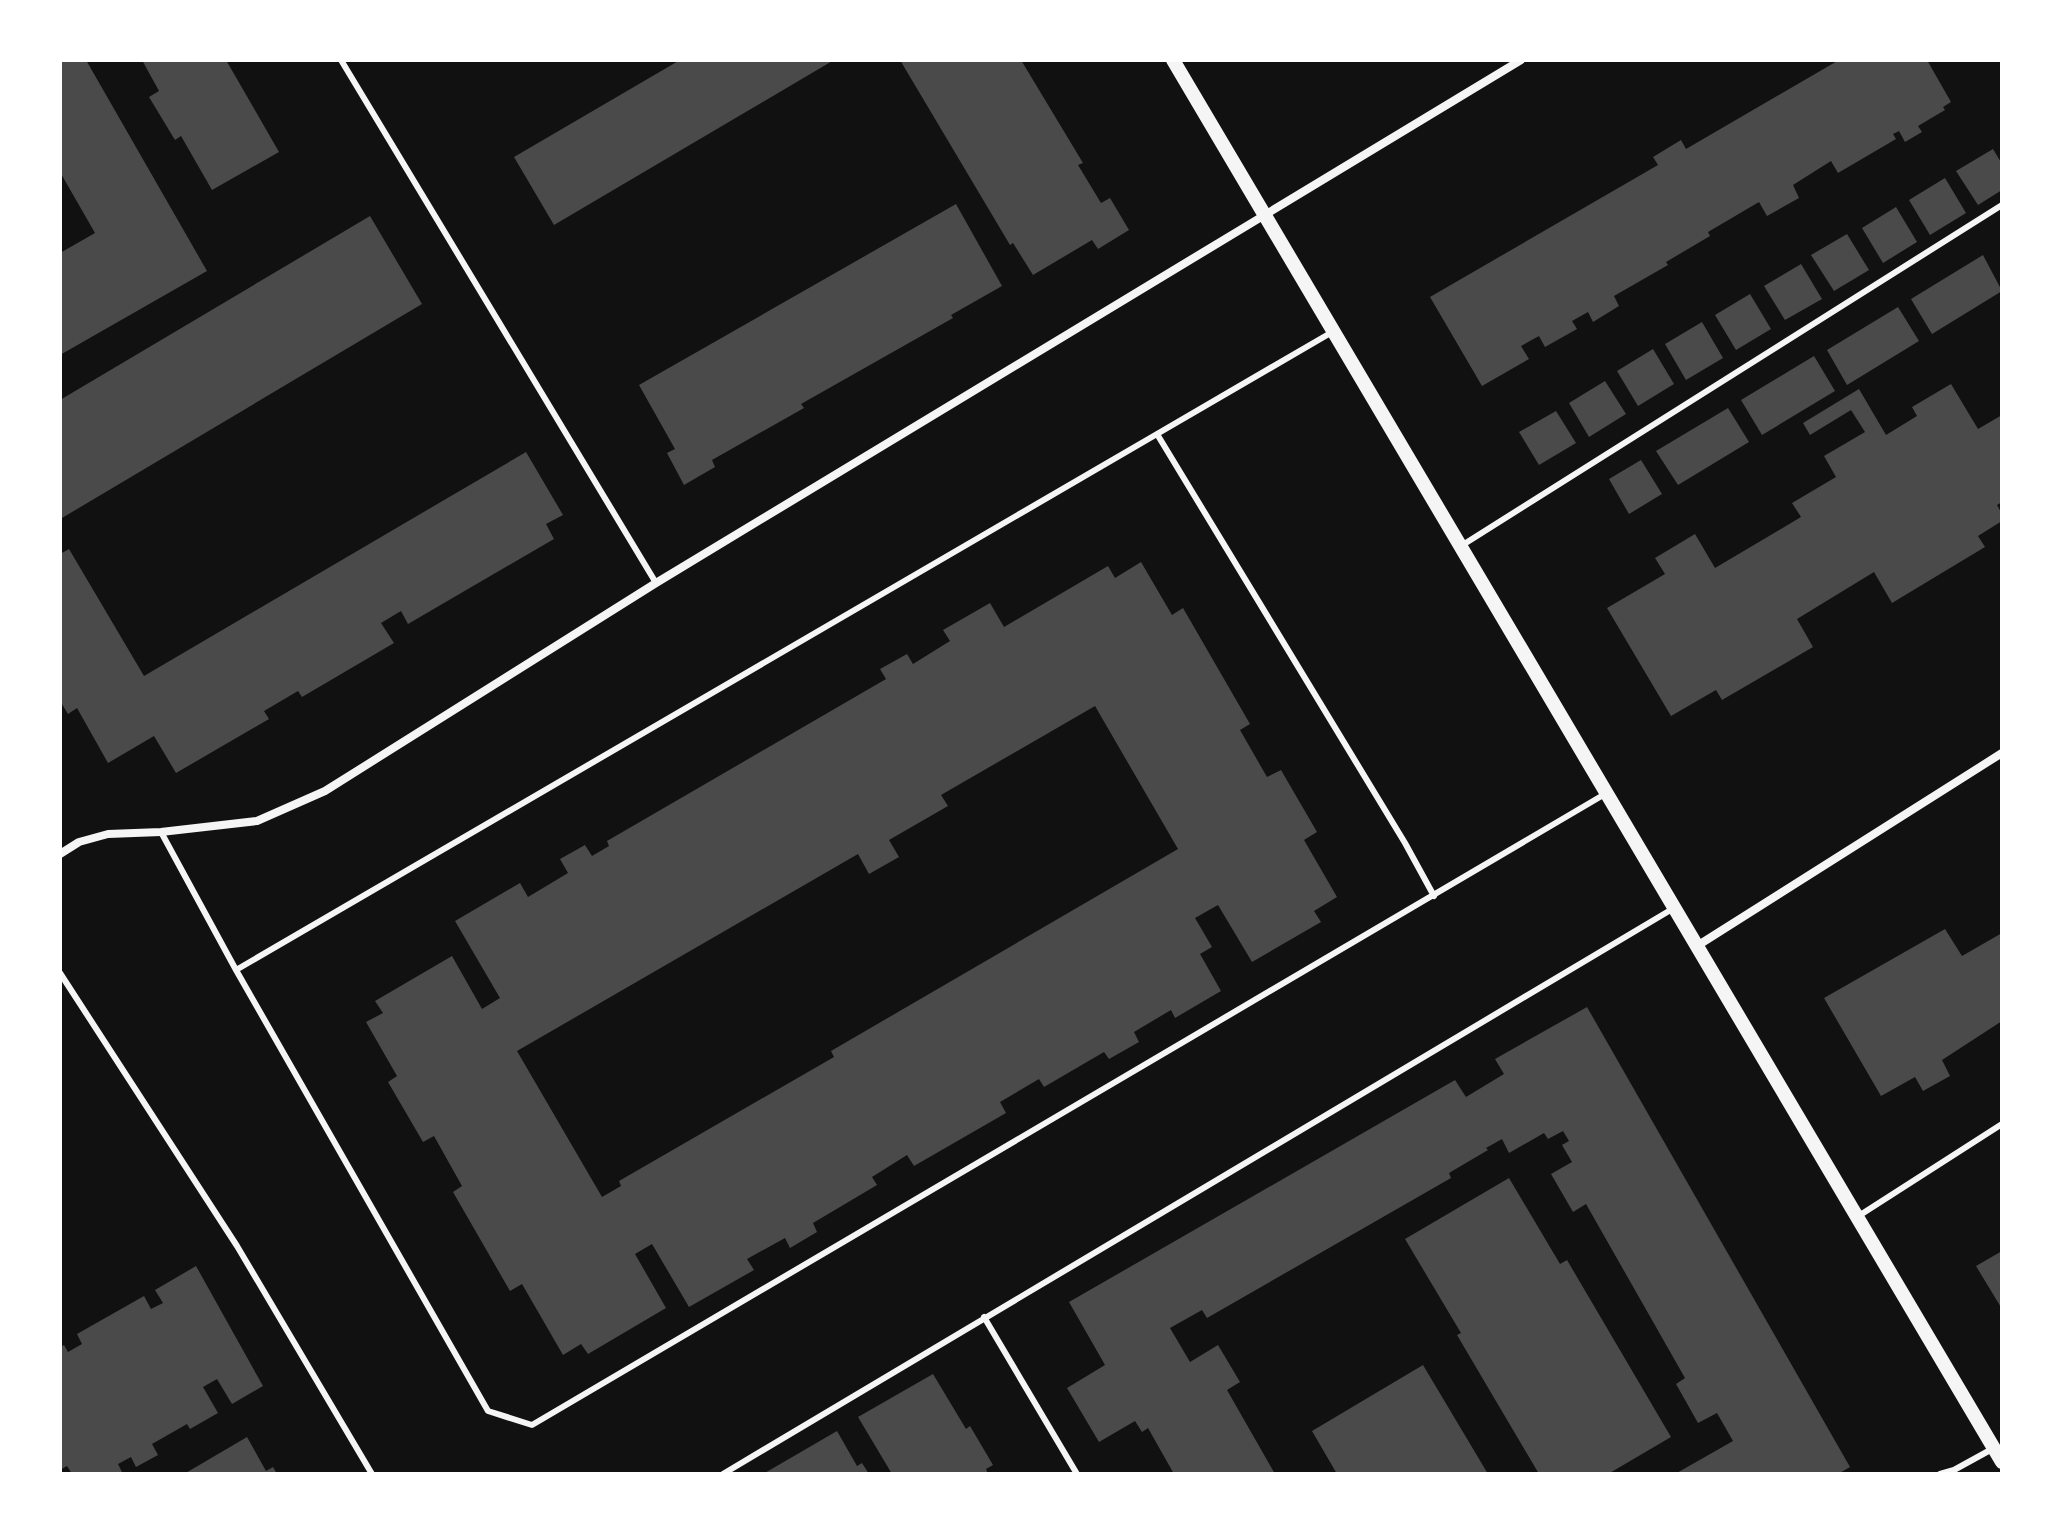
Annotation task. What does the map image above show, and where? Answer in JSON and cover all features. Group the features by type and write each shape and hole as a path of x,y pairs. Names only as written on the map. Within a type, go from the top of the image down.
{"street":[{"path":"1173,60 2002,1462"},
{"path":"60,854 79,842 108,834 161,832 257,821 325,791 656,583 1521,60"},
{"path":"1697,946 2002,753"}],"lane":[{"path":"341,60 656,583"},
{"path":"1461,546 2002,205"},
{"path":"236,970 1334,331"},
{"path":"1157,434 1434,896"},
{"path":"161,832 236,970 488,1411 532,1425 1605,794"},
{"path":"723,1474 1674,908"},
{"path":"60,973 237,1246 372,1474"},
{"path":"1857,1218 2002,1124"},
{"path":"984,1317 1077,1474"},
{"path":"1940,1474 1954,1470 1994,1448"}],"building":[{"path":"60,60 86,60 207,271 60,355 60,253 95,233 60,172"},
{"path":"142,60 226,60 279,152 212,190 181,136 175,140 149,97 159,91"},
{"path":"680,60 834,60 554,225 514,157"},
{"path":"900,60 1021,60 1083,163 1078,165 1101,203 1110,198 1129,230 1098,249 1092,240 1033,275 1013,243 1010,245"},
{"path":"1839,60 1927,60 1951,102 1943,107 1945,110 1918,126 1922,132 1905,142 1899,131 1893,134 1896,139 1838,173 1831,161 1793,185 1799,198 1767,216 1759,202 1708,232 1710,236 1666,262 1668,265 1614,296 1619,306 1593,322 1588,312 1572,321 1577,329 1545,347 1539,336 1521,346 1529,359 1482,386 1430,297 1658,165 1653,157 1681,140 1686,149"},
{"path":"1993,149 2002,164 2002,190 1978,205 1956,171"},
{"path":"1945,178 1966,213 1930,235 1909,200"},
{"path":"956,204 1002,286 951,315 953,318 801,404 804,408 712,460 715,467 684,485 667,453 675,449 639,385"},
{"path":"1896,207 1917,242 1883,263 1862,228"},
{"path":"370,216 422,304 62,518 60,400"},
{"path":"1847,234 1869,270 1834,291 1811,255"},
{"path":"1983,255 2002,291 1932,334 1911,299"},
{"path":"1801,264 1822,299 1785,320 1764,286"},
{"path":"1750,294 1771,329 1736,350 1715,315"},
{"path":"1898,307 1919,341 1847,385 1827,350"},
{"path":"1702,322 1723,358 1686,380 1665,344"},
{"path":"1653,349 1674,384 1638,406 1617,371"},
{"path":"1814,356 1835,391 1762,435 1741,400"},
{"path":"1605,381 1626,414 1589,437 1569,403"},
{"path":"1951,384 1978,429 2002,415 2002,502 1997,505 2002,521 1978,536 1985,547 1892,603 1874,572 1797,619 1813,647 1722,700 1716,690 1671,716 1607,608 1665,574 1655,558 1695,534 1715,568 1801,517 1792,503 1836,477 1824,456 1865,432 1851,410 1810,435 1803,423 1859,389 1886,435 1917,416 1912,407"},
{"path":"1728,408 1749,442 1678,485 1656,451"},
{"path":"1556,411 1576,443 1539,465 1519,432"},
{"path":"526,452 563,515 546,524 554,539 408,624 401,611 381,623 394,643 302,697 298,691 264,711 269,719 176,773 154,736 108,763 77,708 68,714 60,701 60,554 69,549 144,676"},
{"path":"1641,460 1662,494 1629,514 1609,479"},
{"path":"1141,562 1172,615 1183,608 1250,724 1240,730 1267,777 1281,770 1317,832 1304,840 1337,897 1314,911 1321,922 1252,962 1218,905 1195,918 1212,947 1200,954 1221,991 1175,1018 1171,1010 1134,1032 1139,1042 1109,1059 1104,1052 1044,1087 1039,1079 1000,1102 1006,1113 914,1166 907,1155 872,1177 877,1185 813,1223 817,1232 790,1248 785,1238 747,1259 754,1270 689,1307 652,1244 635,1254 666,1308 588,1354 581,1344 563,1355 522,1284 510,1291 453,1192 462,1186 434,1136 423,1142 388,1082 397,1076 366,1022 383,1013 375,1001 452,956 482,1009 500,998 455,921 520,883 528,897 568,873 560,859 585,845 592,856 609,846 607,841 886,679 880,669 907,654 913,664 950,641 943,630 990,603 1004,627 1108,566 1115,578","holes":["1095,706 1178,849 831,1051 834,1057 619,1181 621,1186 602,1197 517,1051 858,854 869,874 899,857 889,840 948,806 941,795"]},
{"path":"1945,929 1962,956 2002,933 2002,1021 1942,1060 1950,1076 1923,1091 1915,1077 1881,1096 1824,998"},
{"path":"1587,1007 1850,1467 1838,1474 1675,1474 1733,1441 1717,1413 1698,1423 1676,1384 1685,1378 1586,1204 1573,1212 1551,1174 1572,1162 1562,1145 1569,1141 1563,1131 1548,1139 1544,1133 1509,1153 1502,1139 1449,1173 1451,1178 1207,1318 1202,1310 1170,1328 1190,1362 1218,1345 1240,1382 1227,1390 1275,1474 1174,1474 1148,1428 1142,1432 1135,1421 1099,1442 1067,1388 1105,1365 1069,1302 1455,1080 1466,1097 1504,1074 1495,1059"},
{"path":"1509,1178 1560,1264 1567,1260 1671,1437 1608,1474 1539,1474 1405,1239"},
{"path":"2002,1251 2002,1309 1976,1266"},
{"path":"196,1266 263,1386 232,1404 217,1379 203,1387 218,1413 190,1429 187,1424 152,1444 158,1455 136,1467 131,1457 118,1464 123,1474 72,1474 67,1466 60,1470 60,1347 64,1345 68,1352 82,1344 77,1334 144,1296 151,1309 163,1303 155,1290"},
{"path":"1423,1365 1488,1474 1337,1474 1312,1431"},
{"path":"933,1374 966,1429 970,1426 993,1465 986,1469 988,1474 892,1474 858,1417"},
{"path":"837,1431 857,1466 862,1463 869,1474 763,1474"},
{"path":"247,1437 266,1471 273,1467 277,1474 184,1474"}]}
